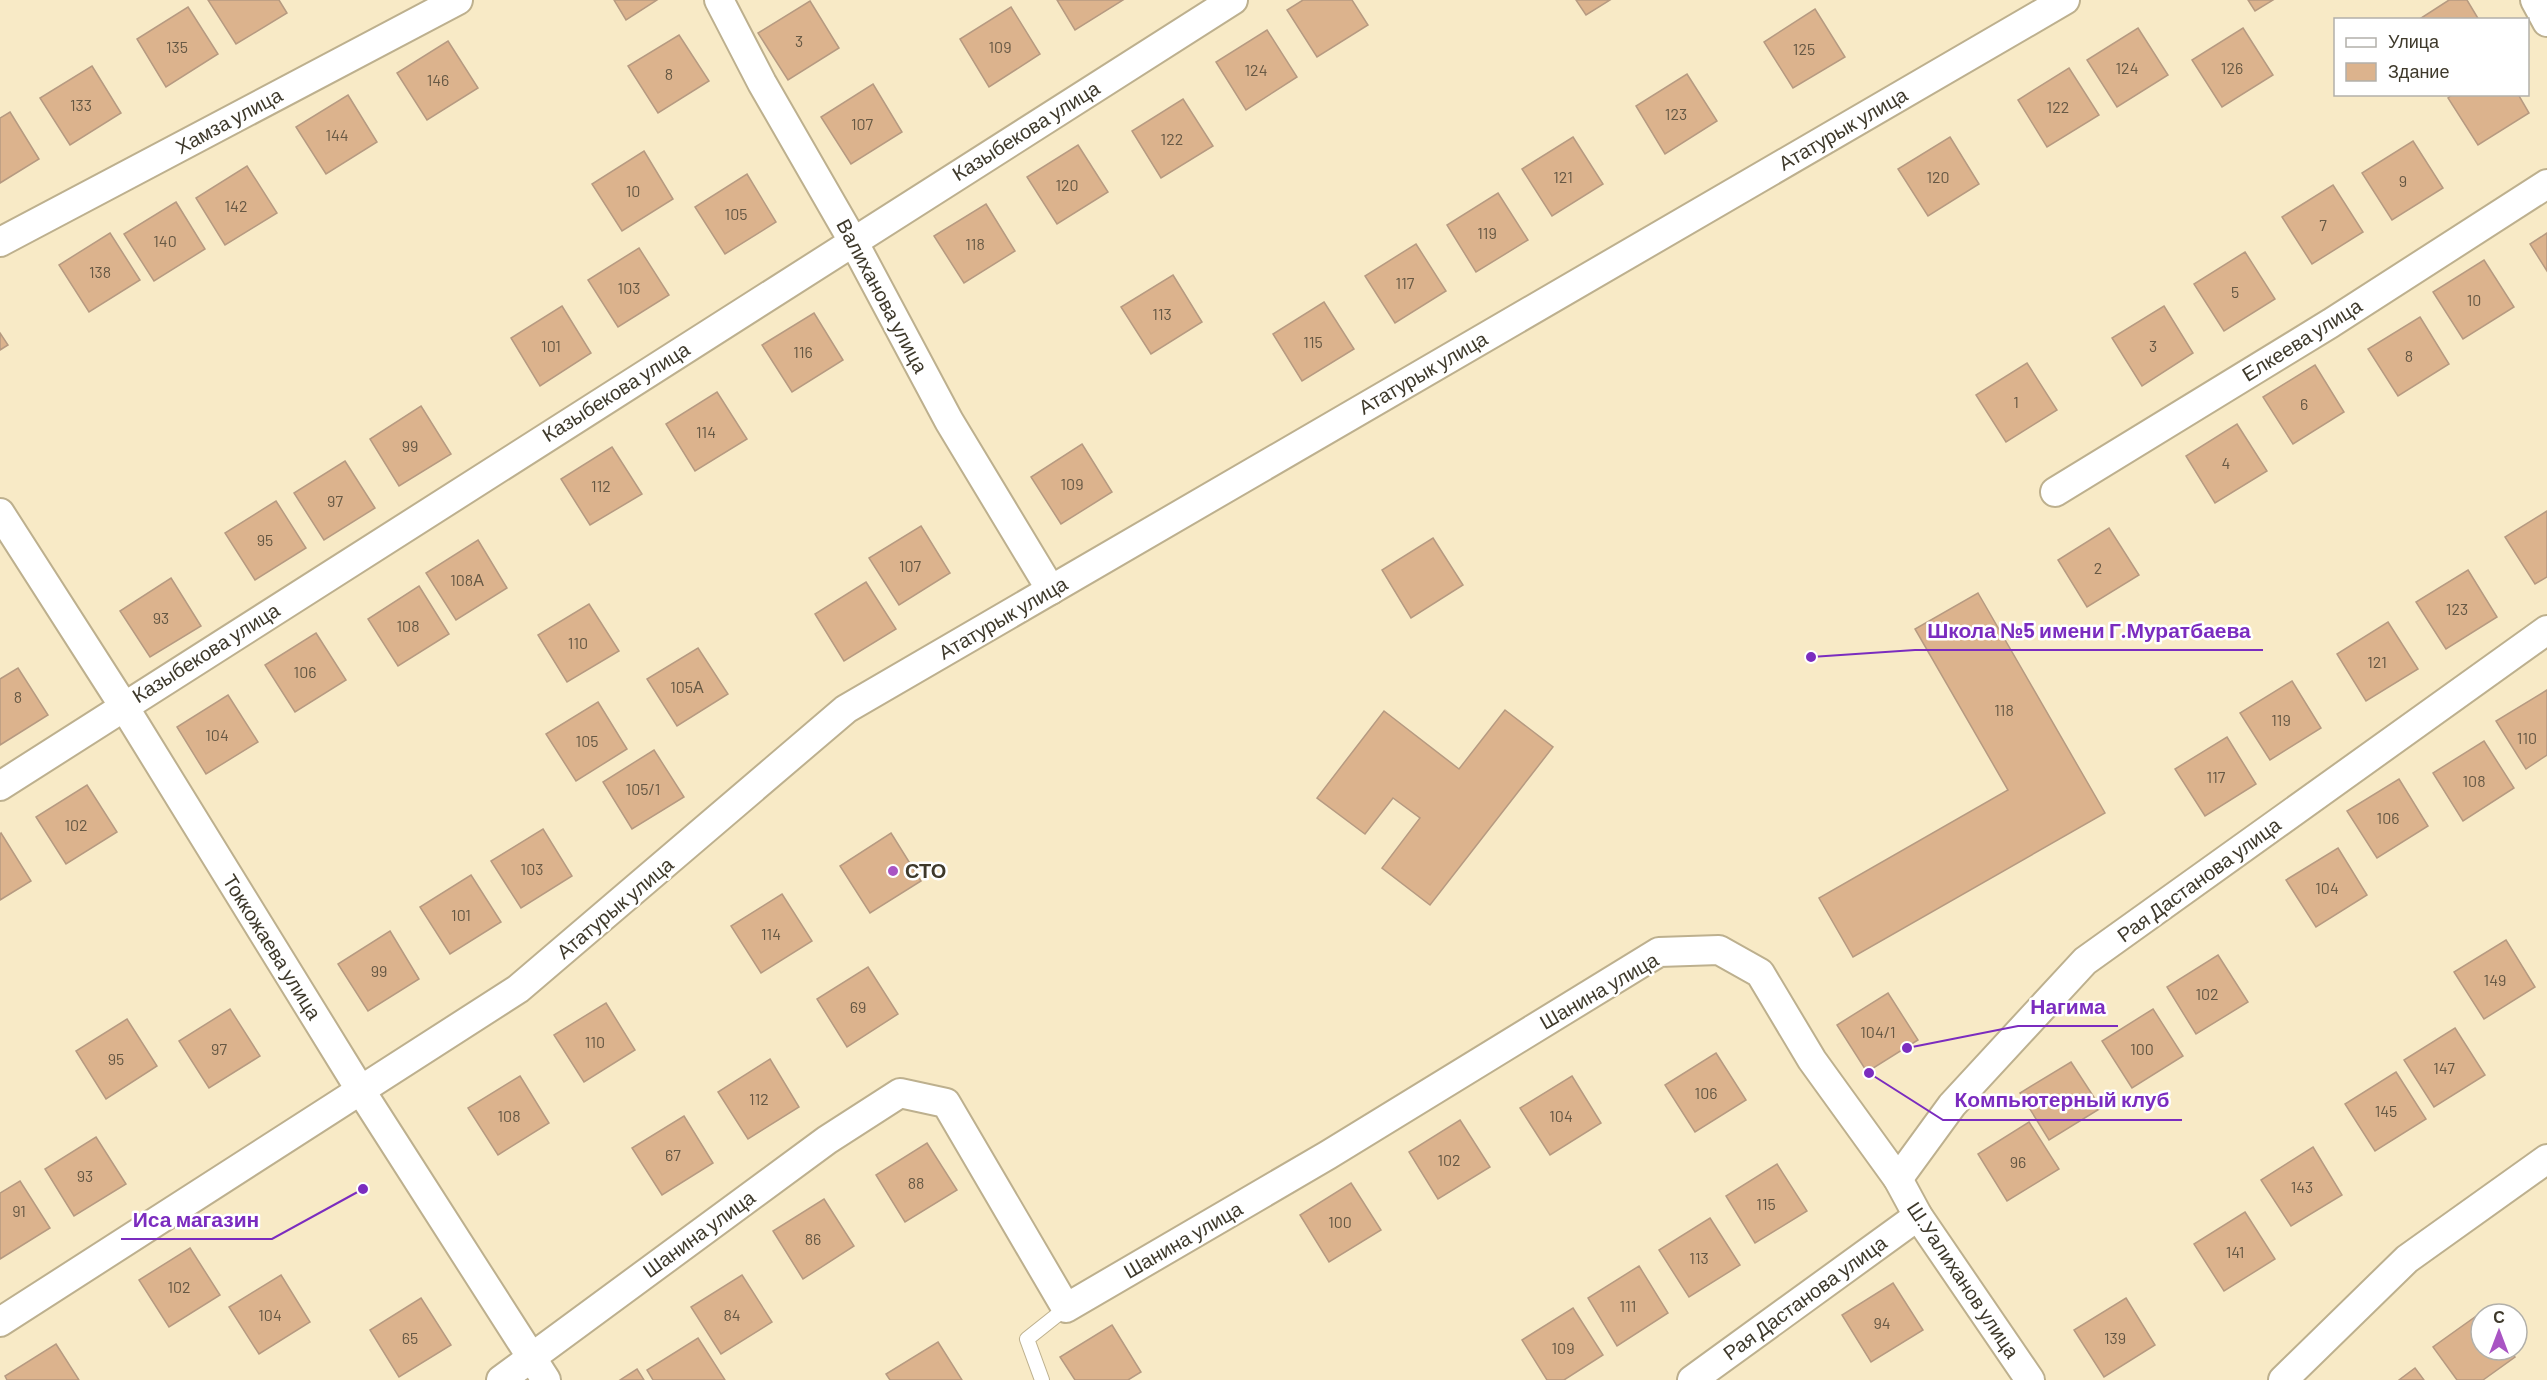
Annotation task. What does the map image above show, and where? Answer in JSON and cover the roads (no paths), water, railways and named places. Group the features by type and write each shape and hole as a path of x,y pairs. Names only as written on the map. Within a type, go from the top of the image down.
{"street":[{"name":"Хамза улица","path":"0,242 458,0"},
{"name":"Валиханова улица","path":"719,0 762,83 853,241 949,422 1051,590"},
{"name":"Казыбекова улица","path":"0,786 123,705 1233,0"},
{"name":"Ататурык улица","path":"0,1322 518,989 846,709 2065,0"},
{"path":"2535,0 2547,22"},
{"name":"Елкеева улица","path":"2055,492 2331,323 2547,184"},
{"name":"Токкожаева улица","path":"0,513 123,705 361,1091 539,1368"},
{"name":"Рая Дастанова улица","path":"1898,1179 1952,1105 2085,962 2547,630"},
{"name":"Шанина улица","path":"501,1380 539,1368 827,1140 900,1093 946,1103 1066,1308 1328,1155 1659,952 1719,950 1760,973 1812,1060 1898,1179"},
{"path":"2283,1380 2407,1259 2547,1159"},
{"name":"Ш.Уалиханов улица","path":"1898,1179 1918,1216 2030,1380"},
{"name":"Рая Дастанова улица","path":"1692,1380 1918,1216"}],"lane":[{"path":"1042,1380 1027,1339 1066,1308"}],"place":[{"name":"Школа №5 имени Г.Муратбаева","path":"1811,657"},
{"name":"СТО","path":"893,871"},
{"name":"Нагима","path":"1907,1048"},
{"name":"Компьютерный клуб","path":"1869,1073"},
{"name":"Иса магазин","path":"363,1189"}]}
